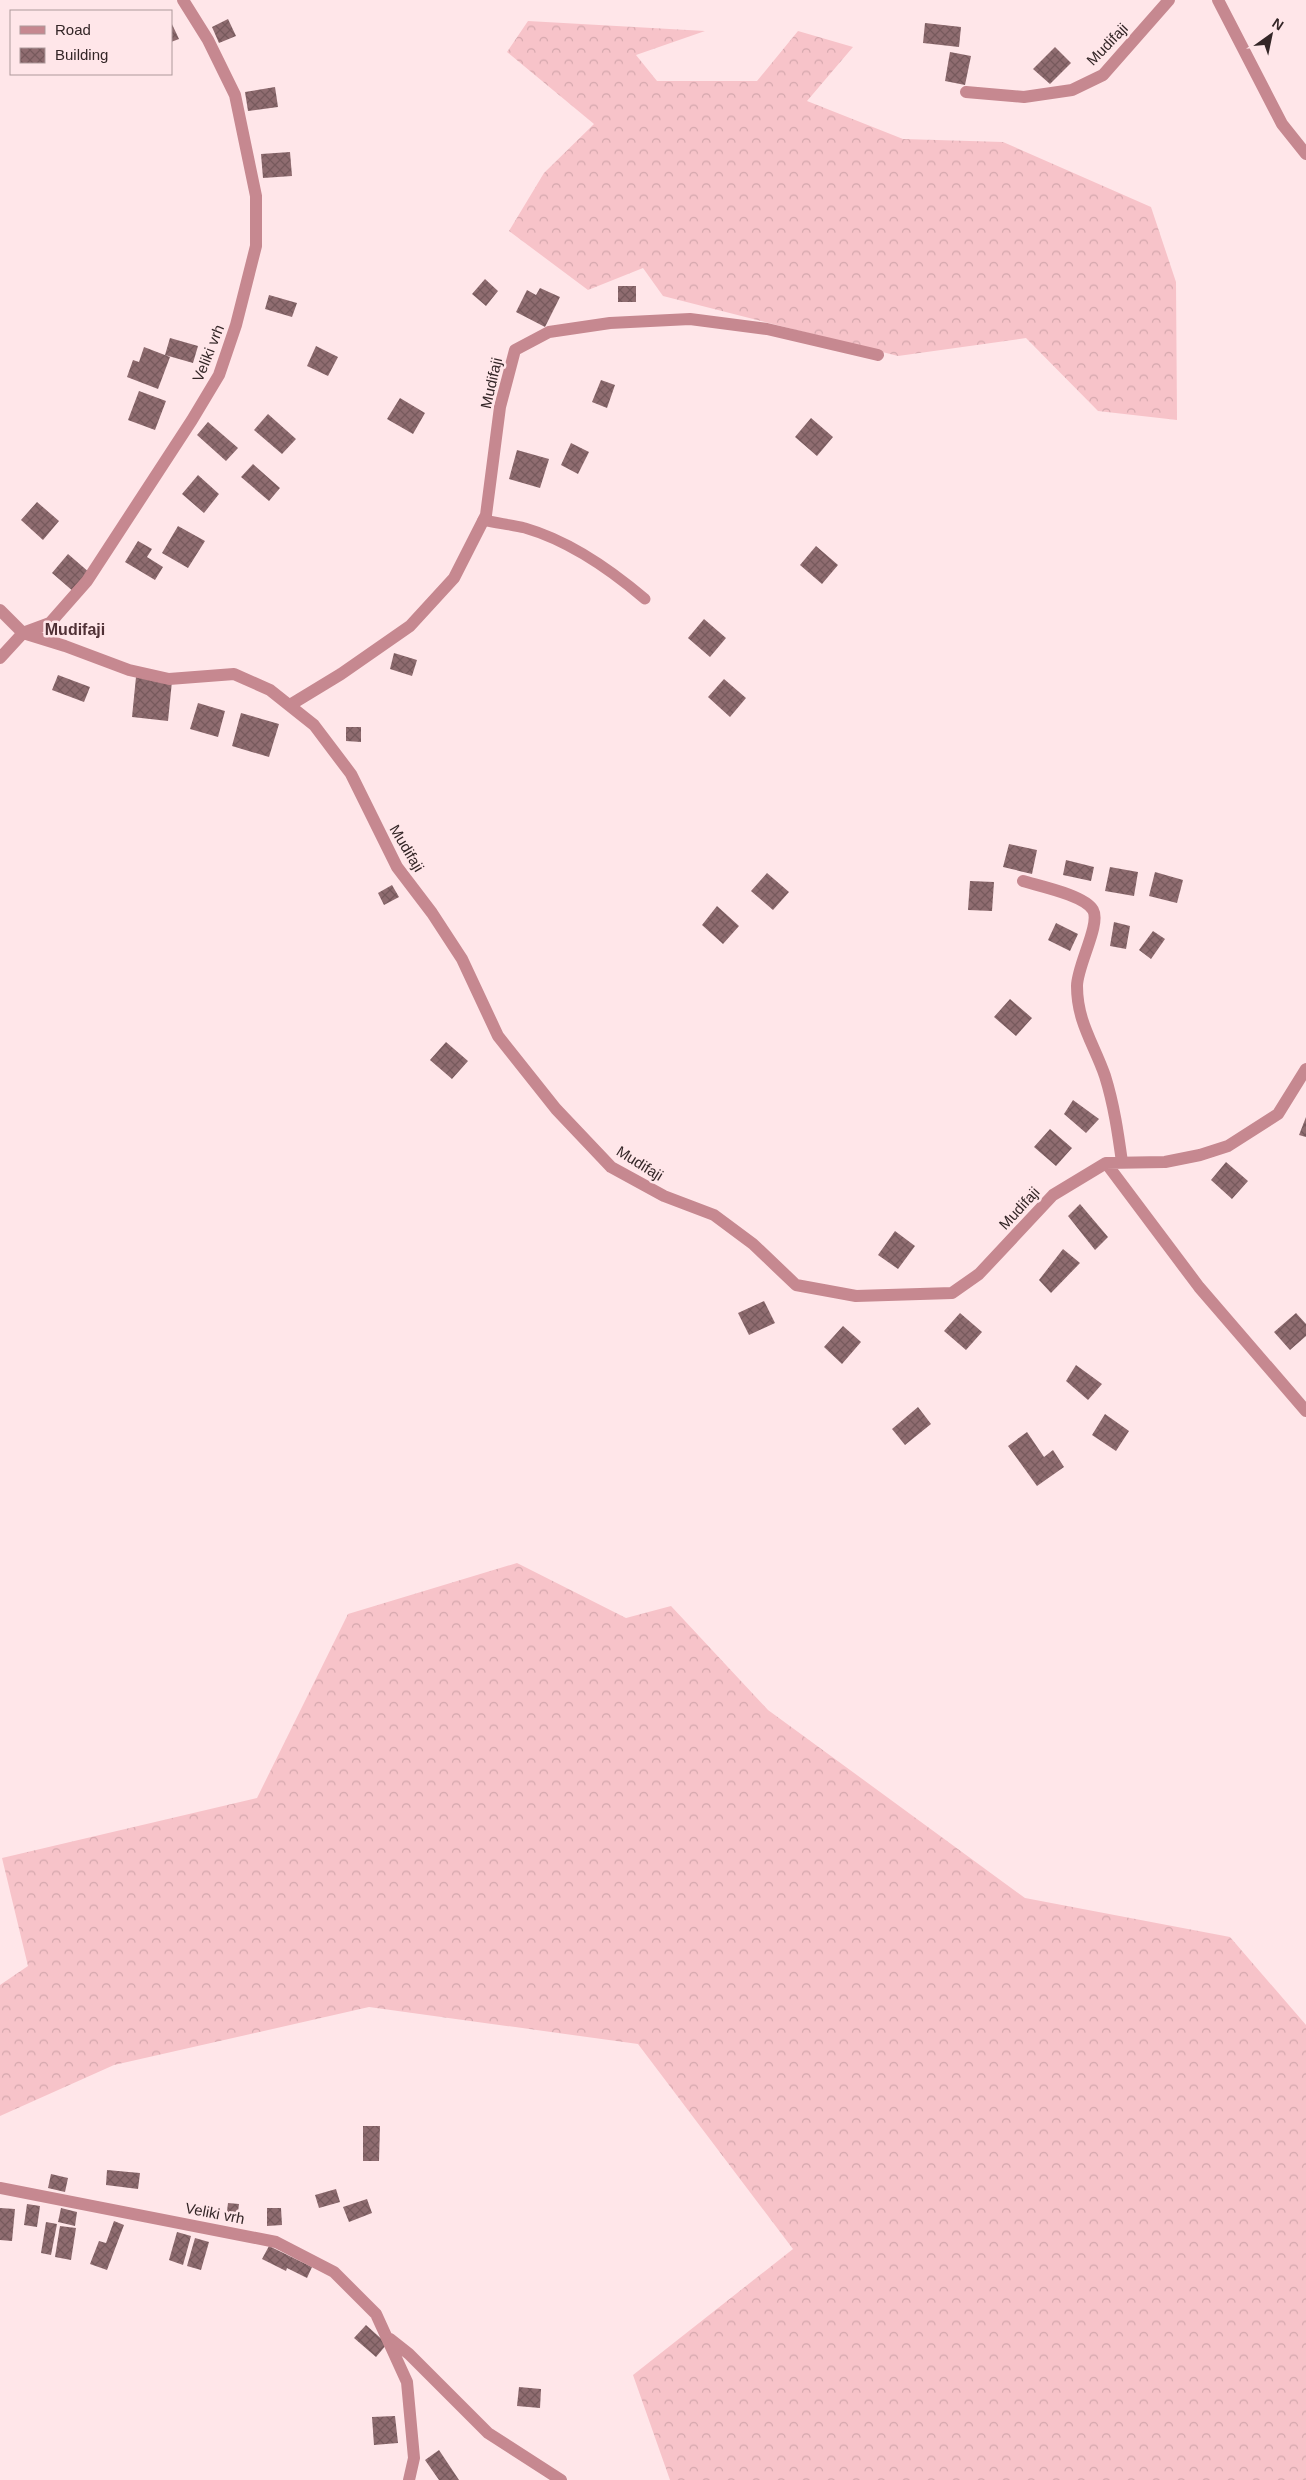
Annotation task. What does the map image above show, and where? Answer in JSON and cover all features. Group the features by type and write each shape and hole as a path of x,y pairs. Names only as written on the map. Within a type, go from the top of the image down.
{"street":[{"name":"Veliki vrh","path":"0,658 23,633 50,623 87,581 219,376 239,316 256,246 256,196 235,95 208,40 183,0"},
{"name":"Mudifaji","path":"966,92 1024,98 1072,90 1103,75 1169,0"},
{"path":"1218,0 1282,124 1306,154"},
{"name":"Mudifaji","path":"290,706 410,626 454,578 483,520 488,505 500,408 515,350 549,332 610,323 690,318 767,329 878,355"},
{"name":"Mudifaji","path":"0,610 23,633 65,646 128,670 169,679 234,674 270,690 314,725 351,774 370,816 397,867 432,913 462,959 498,1036 556,1109 611,1167 664,1196 714,1216 753,1244 796,1285 856,1296 952,1294 979,1274 1053,1195 1106,1162"},
{"path":"1023,881 1070,895 1092,908 1096,919 1077,978 1077,1003 1085,1034 1104,1075 1117,1117 1122,1162"},
{"path":"1106,1162 1165,1162 1200,1156 1228,1146 1278,1114 1306,1069"},
{"path":"1106,1162 1199,1287 1306,1411"},
{"name":"Veliki vrh","path":"0,2188 276,2242 334,2272 376,2314 407,2382 414,2458 409,2480"},
{"name":"Veliki vrh","path":"387,2337 409,2354 488,2433 561,2480"}],"lane":[{"path":"483,520 526,528 570,547 616,574 645,599"}],"green space":[{"path":"528,21 705,31 636,55 657,81 757,81 798,31 853,47 807,101 903,139 1003,142 1151,207 1176,282 1177,420 1098,411 1026,338 898,356 663,296 643,268 588,290 509,231 544,173 594,124 507,52"},
{"path":"517,1563 626,1618 671,1606 768,1710 1025,1898 1230,1937 1306,2025 1306,2480 670,2480 633,2375 793,2249 638,2044 369,2007 114,2065 0,2116 0,1985 28,1966 2,1858 257,1798 348,1614"}],"building":[{"path":"228,19 236,36 219,43 212,27"},
{"path":"925,23 961,27 959,47 923,43"},
{"path":"172,24 179,39 172,42"},
{"path":"1055,47 1071,63 1050,84 1033,69"},
{"path":"950,52 971,56 965,85 945,81"},
{"path":"275,87 278,107 248,111 245,92"},
{"path":"290,152 292,176 263,178 261,154"},
{"path":"485,279 498,291 486,306 472,294"},
{"path":"618,286 636,286 636,302 618,302"},
{"path":"540,288 560,297 545,327 516,312 527,290 536,295"},
{"path":"269,295 297,303 292,317 265,309"},
{"path":"170,338 198,346 193,363 165,355"},
{"path":"316,346 338,357 328,376 307,366"},
{"path":"144,347 170,357 158,389 127,377 133,360 139,362"},
{"path":"601,380 615,385 607,408 592,402"},
{"path":"139,391 166,401 155,430 128,420"},
{"path":"400,398 425,413 413,434 387,419"},
{"path":"268,414 296,439 282,454 254,430"},
{"path":"811,418 833,437 817,456 795,437"},
{"path":"208,422 238,448 226,461 197,435"},
{"path":"571,443 589,452 578,474 561,465"},
{"path":"517,450 549,459 540,488 509,479"},
{"path":"253,464 280,488 269,501 241,477"},
{"path":"198,475 219,494 204,513 182,494"},
{"path":"37,502 59,521 43,540 21,520"},
{"path":"178,526 205,541 188,568 162,553"},
{"path":"138,541 152,549 147,557 163,567 155,580 125,562"},
{"path":"816,546 838,565 822,584 800,565"},
{"path":"68,554 90,573 74,592 52,573"},
{"path":"704,619 726,638 710,657 688,638"},
{"path":"394,653 417,660 412,676 390,669"},
{"path":"58,675 90,687 84,702 52,690"},
{"path":"136,677 172,681 168,721 132,717"},
{"path":"724,679 746,698 730,717 708,697"},
{"path":"198,703 225,711 218,737 190,729"},
{"path":"241,713 279,724 269,757 232,746"},
{"path":"346,727 361,727 361,742 346,741"},
{"path":"1009,844 1037,850 1032,874 1003,867"},
{"path":"1066,860 1094,867 1091,881 1063,875"},
{"path":"1110,867 1138,872 1134,896 1105,891"},
{"path":"1155,872 1183,880 1177,903 1149,896"},
{"path":"767,873 789,892 773,910 751,891"},
{"path":"970,881 994,882 992,911 968,910"},
{"path":"392,885 399,897 384,905 378,893"},
{"path":"717,906 739,926 723,944 702,925"},
{"path":"1114,922 1130,926 1126,949 1110,946"},
{"path":"1056,923 1078,934 1070,951 1048,940"},
{"path":"1153,931 1165,939 1151,959 1139,950"},
{"path":"1010,999 1032,1018 1016,1036 994,1017"},
{"path":"446,1042 468,1061 452,1079 430,1060"},
{"path":"1073,1100 1099,1119 1086,1133 1064,1114"},
{"path":"1306,1117 1306,1137 1299,1135"},
{"path":"1050,1129 1072,1148 1056,1166 1034,1147"},
{"path":"1226,1162 1248,1181 1232,1199 1211,1180"},
{"path":"1080,1204 1108,1237 1095,1250 1068,1216"},
{"path":"895,1231 915,1246 898,1269 878,1255"},
{"path":"1063,1249 1080,1263 1051,1293 1039,1280"},
{"path":"764,1301 775,1323 749,1335 738,1313"},
{"path":"960,1313 982,1332 966,1350 944,1331"},
{"path":"1296,1313 1306,1324 1306,1336 1290,1350 1274,1332"},
{"path":"843,1326 861,1342 842,1364 824,1347"},
{"path":"1076,1365 1102,1384 1088,1400 1066,1381"},
{"path":"918,1407 931,1424 905,1445 892,1429"},
{"path":"1105,1414 1129,1431 1116,1451 1092,1435"},
{"path":"1027,1432 1044,1457 1053,1450 1064,1467 1037,1486 1008,1446"},
{"path":"363,2126 380,2126 379,2161 363,2161"},
{"path":"107,2170 140,2173 138,2189 106,2185"},
{"path":"51,2174 68,2178 65,2192 48,2188"},
{"path":"336,2189 340,2202 319,2208 315,2195"},
{"path":"367,2199 372,2213 349,2222 343,2207"},
{"path":"228,2203 239,2204 237,2220 226,2219"},
{"path":"27,2204 40,2206 37,2227 24,2225"},
{"path":"0,2208 15,2209 12,2241 0,2240"},
{"path":"61,2208 77,2212 75,2226 58,2222"},
{"path":"267,2208 281,2208 282,2225 267,2226"},
{"path":"114,2221 124,2225 107,2270 90,2264 99,2241 106,2243"},
{"path":"46,2222 57,2224 51,2255 41,2253"},
{"path":"60,2226 76,2228 71,2260 55,2257"},
{"path":"177,2232 191,2236 183,2265 169,2260"},
{"path":"195,2238 209,2242 201,2270 187,2266"},
{"path":"269,2246 312,2267 307,2278 287,2268 286,2271 262,2259"},
{"path":"366,2325 387,2344 376,2357 354,2338"},
{"path":"519,2387 541,2389 540,2408 517,2406"},
{"path":"395,2416 398,2443 374,2445 372,2417"},
{"path":"439,2450 459,2480 439,2480 425,2460"}],"district":[{"name":"Mudifaji","path":"75,629"}]}
